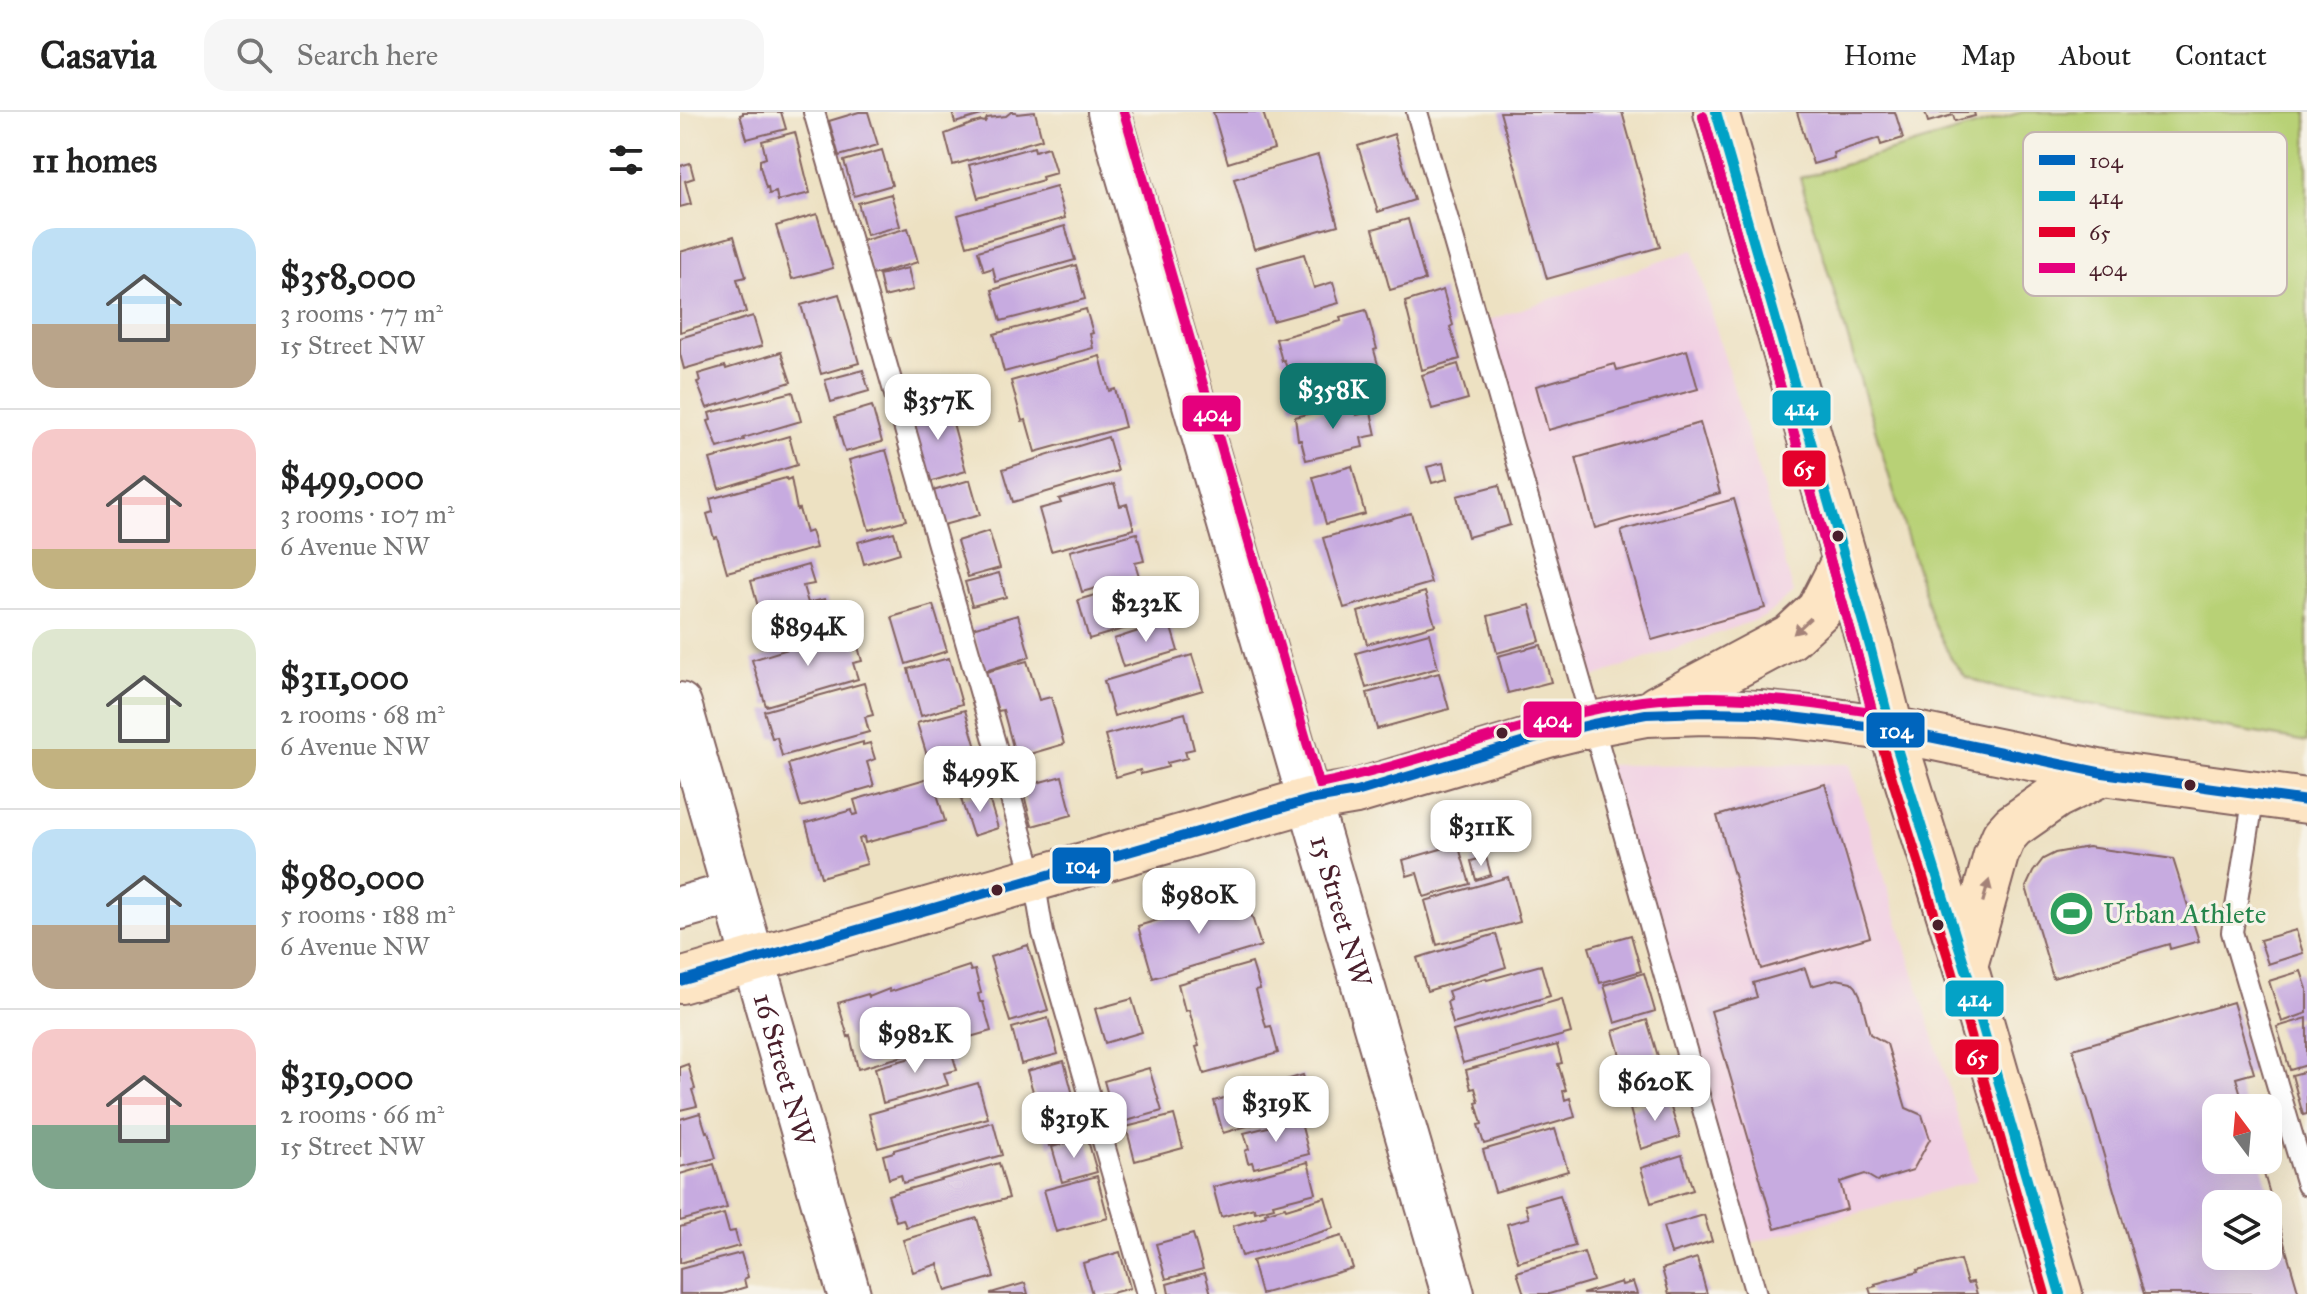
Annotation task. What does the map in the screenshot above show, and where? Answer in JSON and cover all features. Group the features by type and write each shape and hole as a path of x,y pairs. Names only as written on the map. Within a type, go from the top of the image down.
{"main road":[{"path":"1716,112 1891,729 1965,966 2060,1294"},
{"path":"1646,714 1790,637 1819,610 1844,561"},
{"path":"680,981 1309,800 1356,792 1548,735 1646,714 1759,713 1829,720 1891,729 2103,773 2307,801"},
{"path":"1965,966 2004,836 2013,826 2056,796 2103,773"}],"street":[{"name":"15 Street NW","path":"1109,112 1453,1294"},
{"name":"16 Street NW","path":"680,704 849,1294"},
{"path":"680,908 734,893"}],"lane":[{"path":"814,112 1034,879 1043,933 1147,1294"},
{"path":"1417,112 1756,1294"},
{"path":"2254,795 2232,932 2307,1185"}],"shaded area":[{"path":"1693,250 1794,593 1764,617 1582,681 1475,325"},
{"path":"1850,764 1977,1180 1747,1244 1607,765"}],"green space":[{"path":"2022,112 2307,112 2307,742 1997,688 1966,677 1952,660 1932,620 1800,178"}],"building":[{"path":"743,112 781,112 786,129 747,139 740,115"},
{"path":"868,112 878,145 839,156 829,121"},
{"path":"952,112 988,112 988,113 955,123"},
{"path":"1011,112 1035,112 1042,139 953,165 945,134"},
{"path":"1213,112 1263,112 1274,149 1228,163"},
{"path":"1500,112 1622,112 1660,247 1547,279"},
{"path":"1797,112 1895,112 1903,138 1881,145 1879,138 1833,153 1834,158 1813,164"},
{"path":"1925,112 1974,112 1975,116 1955,121 1953,115 1928,122"},
{"path":"795,132 810,193 778,201 776,192 769,194 760,166 760,160 766,158 762,141"},
{"path":"1394,134 1414,200 1378,212 1358,146"},
{"path":"1034,147 1035,151 1048,147 1056,173 1042,177 1043,180 978,198 969,165"},
{"path":"882,150 892,185 854,196 844,161"},
{"path":"1318,155 1338,225 1254,249 1234,179"},
{"path":"690,163 694,178 685,181 691,204 680,207 680,166"},
{"path":"1056,187 1065,218 967,246 958,215"},
{"path":"891,194 900,226 867,235 858,203"},
{"path":"817,214 833,268 792,279 776,226"},
{"path":"1408,219 1425,280 1390,290 1373,229"},
{"path":"1065,226 1075,260 996,282 993,268 984,271 978,251"},
{"path":"908,228 918,262 872,275 862,241"},
{"path":"734,236 746,277 737,279 746,312 680,332 680,252"},
{"path":"1304,254 1314,288 1333,282 1339,303 1273,321 1257,267"},
{"path":"1076,265 1085,299 1001,321 992,290"},
{"path":"908,268 913,290 884,297 879,275"},
{"path":"1443,290 1460,359 1422,370 1405,302"},
{"path":"839,294 859,363 821,374 801,305"},
{"path":"1086,309 1093,333 1090,334 1093,348 1004,372 994,334"},
{"path":"1366,310 1383,383 1358,391 1357,387 1300,407 1299,404 1291,406 1285,384 1289,382 1285,372 1288,371 1276,339 1341,321 1340,317"},
{"path":"753,316 762,346 684,369 680,338"},
{"path":"1687,350 1698,389 1548,430 1536,386 1615,364 1617,370"},
{"path":"781,352 791,382 707,408 697,382 700,381 698,374"},
{"path":"1100,356 1109,391 1115,389 1125,427 1035,452 1011,381"},
{"path":"1458,364 1468,399 1432,409 1422,375"},
{"path":"863,370 869,391 831,402 825,380"},
{"path":"793,392 801,421 718,448 708,421 711,420 709,413"},
{"path":"947,401 966,471 929,482 909,413"},
{"path":"1353,403 1356,415 1371,412 1376,435 1361,438 1363,447 1306,460 1301,440 1298,440 1295,417"},
{"path":"872,406 882,442 845,452 835,417"},
{"path":"1700,423 1720,493 1595,528 1576,458"},
{"path":"789,436 797,465 719,489 710,459"},
{"path":"1108,437 1118,471 1013,502 1003,469"},
{"path":"886,450 906,520 869,530 849,460"},
{"path":"1443,463 1447,479 1432,483 1427,467"},
{"path":"1352,466 1365,514 1326,524 1313,477"},
{"path":"791,478 797,510 806,533 811,531 816,548 727,572 707,514 713,512 710,499"},
{"path":"970,480 980,515 943,525 933,491"},
{"path":"1114,484 1120,506 1127,504 1134,529 1051,551 1039,509 1061,503 1059,499"},
{"path":"1499,485 1510,525 1468,537 1457,496"},
{"path":"1734,499 1765,608 1652,640 1621,531"},
{"path":"1411,513 1431,583 1344,608 1323,538"},
{"path":"989,531 1000,568 968,577 957,541"},
{"path":"894,532 900,553 864,564 858,542"},
{"path":"1137,533 1144,561 1135,563 1139,576 1082,592 1070,551"},
{"path":"808,565 814,584 803,586 808,603 825,599 831,621 808,628 807,624 766,636 751,581"},
{"path":"999,573 1006,597 972,606 965,582"},
{"path":"1142,581 1144,587 1152,585 1161,618 1089,639 1078,600"},
{"path":"1425,592 1435,625 1367,644 1358,612"},
{"path":"933,605 947,651 906,664 892,617"},
{"path":"1530,605 1540,641 1497,653 1488,616"},
{"path":"1018,615 1030,657 985,671 972,628"},
{"path":"1169,621 1178,651 1123,667 1114,639"},
{"path":"853,629 862,661 853,663 858,679 766,706 752,660"},
{"path":"1429,633 1438,668 1366,688 1356,653"},
{"path":"1541,645 1551,682 1508,693 1498,656"},
{"path":"1192,655 1203,690 1114,716 1104,681"},
{"path":"949,658 962,704 921,716 908,669"},
{"path":"1027,661 1039,700 1051,697 1064,744 1016,758 1003,710 998,711 986,672"},
{"path":"1439,673 1449,709 1377,729 1367,693"},
{"path":"864,683 873,715 865,717 869,732 782,756 777,737 772,738 764,711"},
{"path":"965,710 979,758 932,772 917,723"},
{"path":"1185,713 1194,749 1185,751 1187,758 1167,763 1168,767 1116,777 1105,735"},
{"path":"863,742 863,745 870,743 875,759 867,762 874,786 801,807 788,764"},
{"path":"1062,776 1072,815 1032,826 1022,787"},
{"path":"932,777 945,821 865,843 864,837 859,839 867,864 821,877 806,823 852,810 853,815 858,814 854,800"},
{"path":"1825,784 1870,937 1761,969 1717,816"},
{"path":"987,792 998,828 973,836 961,799"},
{"path":"1458,844 1470,884 1424,897 1417,873 1407,876 1403,860"},
{"path":"2088,847 2173,859 2199,941 2170,949 2169,944 2053,978 2026,887 2043,859 2055,853"},
{"path":"1486,857 1491,875 1476,880 1471,861"},
{"path":"1508,877 1520,922 1437,945 1425,901"},
{"path":"1245,894 1261,946 1153,978 1138,926"},
{"path":"2296,930 2303,953 2268,964 2260,940"},
{"path":"1496,934 1506,967 1427,991 1417,958"},
{"path":"1631,935 1641,971 1600,983 1589,947"},
{"path":"1028,945 1048,1010 1010,1022 990,957"},
{"path":"1252,963 1266,1027 1271,1026 1278,1053 1204,1074 1189,1010 1185,1011 1178,984"},
{"path":"1541,965 1550,996 1453,1024 1447,1002 1451,1000 1448,991"},
{"path":"969,966 971,971 975,970 980,1002 983,1002 991,1031 858,1069 838,1003 868,994 869,997 889,989 890,992"},
{"path":"1805,968 1811,986 1837,979 1851,982 1856,987 1870,1034 1887,1044 1906,1108 1922,1115 1930,1139 1913,1170 1877,1181 1865,1174 1840,1182 1847,1209 1775,1229 1711,1011 1757,997 1753,983"},
{"path":"2301,971 2307,989 2307,1013 2282,1022 2269,981"},
{"path":"1644,973 1655,1011 1615,1023 1604,985"},
{"path":"1132,999 1142,1032 1105,1043 1095,1009"},
{"path":"1562,999 1571,1033 1463,1063 1453,1031"},
{"path":"2233,1002 2254,1073 2236,1078 2241,1094 2202,1094 2202,1174 2264,1174 2269,1190 2202,1190 2202,1270 2282,1270 2282,1236 2299,1294 2144,1294 2073,1049"},
{"path":"1048,1018 1058,1054 1021,1064 1012,1028"},
{"path":"2307,1018 2307,1065 2290,1070 2277,1027"},
{"path":"1647,1020 1667,1086 1632,1097 1613,1031"},
{"path":"1557,1045 1562,1063 1558,1064 1566,1090 1563,1091 1565,1100 1570,1098 1575,1117 1484,1144 1478,1125 1482,1124 1476,1103 1479,1102 1475,1088 1471,1089 1466,1070"},
{"path":"950,1047 957,1070 944,1073 948,1085 883,1103 875,1068"},
{"path":"1064,1061 1073,1095 1037,1105 1027,1071"},
{"path":"688,1064 697,1106 680,1110 680,1067"},
{"path":"1149,1068 1162,1111 1116,1124 1104,1081"},
{"path":"2307,1071 2307,1114 2303,1115 2292,1075"},
{"path":"1303,1075 1313,1107 1223,1133 1214,1101"},
{"path":"978,1083 988,1118 878,1148 869,1114"},
{"path":"1076,1095 1088,1134 1049,1146 1038,1107"},
{"path":"1668,1098 1680,1137 1641,1149 1630,1109"},
{"path":"700,1113 716,1158 680,1167 680,1119"},
{"path":"1174,1115 1183,1148 1135,1161 1126,1127"},
{"path":"1300,1119 1309,1154 1254,1168 1252,1162 1248,1163 1245,1151 1249,1149 1244,1133"},
{"path":"993,1122 1002,1155 903,1183 901,1175 889,1179 883,1155"},
{"path":"1555,1129 1568,1171 1495,1192 1483,1150"},
{"path":"1087,1137 1097,1172 1062,1182 1052,1147"},
{"path":"1682,1155 1693,1190 1651,1203 1641,1168"},
{"path":"1308,1162 1316,1193 1255,1212 1254,1208 1221,1217 1213,1187"},
{"path":"999,1163 1009,1198 906,1227 903,1219 896,1221 888,1195"},
{"path":"714,1164 727,1208 680,1221 680,1174"},
{"path":"1097,1176 1108,1218 1056,1232 1044,1190"},
{"path":"1560,1195 1575,1246 1518,1262 1507,1224 1529,1218 1525,1205"},
{"path":"1325,1197 1334,1228 1242,1256 1233,1226 1266,1216 1265,1213"},
{"path":"724,1214 729,1232 735,1231 739,1246 680,1263 680,1227"},
{"path":"1704,1215 1712,1241 1671,1254 1663,1227"},
{"path":"977,1218 994,1277 946,1291 938,1264 913,1272 903,1240"},
{"path":"1193,1234 1203,1269 1166,1279 1156,1244"},
{"path":"1342,1236 1353,1268 1261,1294 1252,1261"},
{"path":"1120,1252 1130,1288 1108,1294 1092,1294 1083,1263"},
{"path":"1584,1252 1593,1281 1549,1294 1524,1294 1517,1272"},
{"path":"741,1253 748,1277 744,1279 746,1287 723,1294 680,1294 680,1269"},
{"path":"1697,1258 1707,1294 1669,1294 1662,1269"},
{"path":"1960,1260 1967,1283 1973,1282 1977,1294 1871,1294 1869,1288 1875,1284"},
{"path":"1205,1273 1211,1294 1169,1294 1167,1284"},
{"path":"1621,1282 1622,1285 1633,1282 1637,1294 1582,1294"},
{"path":"1025,1283 1028,1294 991,1294 991,1293"}],"transit line":[{"name":"404","path":"1124,112 1319,784 1400,764 1560,717 1642,701 1729,697 1872,712 1703,116"},
{"name":"414","path":"1716,112 1891,729 1965,966 2060,1294"},
{"name":"65","path":"1703,116 1878,733 1952,970 2045,1294"},
{"name":"104","path":"680,981 1309,800 1356,792 1548,735 1646,714 1759,713 1891,729 2103,773 2307,801"}],"place":[{"name":"Urban Athlete","path":"2072,913"}]}
